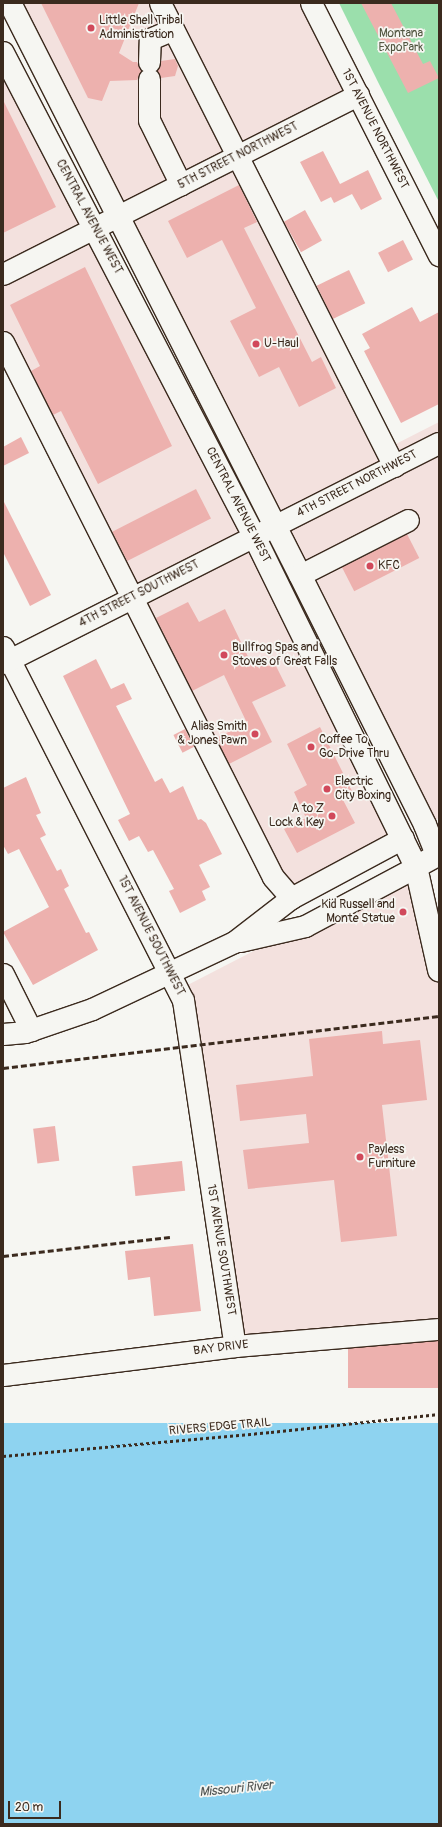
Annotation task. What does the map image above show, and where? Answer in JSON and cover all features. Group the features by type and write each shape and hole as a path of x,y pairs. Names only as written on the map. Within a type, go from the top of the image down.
{"main road":[{"name":"CENTRAL AVENUE WEST","path":"10,3 300,575 432,822 438,857"},
{"name":"CENTRAL AVENUE WEST","path":"3,53 95,227 254,536 403,838 416,867 439,970"},
{"path":"403,838 432,822"},
{"path":"416,867 438,857"}],"street":[{"path":"160,3 394,466"},
{"name":"1ST AVENUE NORTHWEST","path":"311,3 439,255"},
{"path":"173,29 150,39 148,120 181,184"},
{"name":"5TH STREET NORTHWEST","path":"3,274 358,95"},
{"path":"3,342 273,877 291,898"},
{"name":"4TH STREET NORTHWEST","path":"275,525 439,443"},
{"path":"300,575 408,520"},
{"name":"4TH STREET SOUTHWEST","path":"5,656 132,598 275,525"},
{"name":"1ST AVENUE SOUTHWEST","path":"5,656 183,1000 235,1346"},
{"path":"3,1034 31,1030 92,1009 234,942 291,898 403,838"},
{"path":"234,942 305,926 416,867"},
{"path":"3,974 31,1030"},
{"name":"BAY DRIVE","path":"3,1375 235,1346 439,1329"}],"path":[{"name":"RIVERS EDGE TRAIL","path":"3,1456 272,1432 439,1414"}],"shaded area":[{"path":"10,3 311,3 358,95 237,156 386,449 439,422 439,818 425,825"},
{"path":"3,55 403,838 291,898 3,342"},
{"path":"416,867 439,973 439,1329 235,1346 178,990"}],"green space":[{"name":"Montana ExpoPark","path":"339,3 439,3 439,202 379,84"}],"water":[{"name":"Missouri River","path":"3,1423 439,1423 439,1824 3,1824"}],"building":[{"name":"Little Shell Tribal Administration","path":"41,3 139,3 119,53 133,62 137,62 141,71 137,80 110,81 102,101 88,98"},
{"path":"361,3 391,3 423,64 430,61 439,78 408,93"},
{"path":"175,59 178,66 175,76 161,78 157,70 161,61"},
{"path":"3,100 56,207 3,233"},
{"path":"323,151 340,184 368,170 382,199 361,210 352,194 334,203 331,197 321,202 300,162"},
{"path":"239,185 257,222 244,228 312,362 321,357 336,388 299,407 279,367 259,377 230,321 256,308 222,240 187,258 168,221"},
{"path":"305,210 322,241 301,252 284,222"},
{"path":"403,240 413,260 388,272 378,253"},
{"path":"85,267 172,446 98,484 61,411 53,415 31,371 40,366 10,305"},
{"path":"349,270 365,303 333,319 317,286"},
{"path":"412,307 420,322 439,312 439,404 401,423 364,351 370,348 362,334"},
{"path":"21,437 29,453 3,466 3,447"},
{"path":"196,489 211,518 127,561 112,532"},
{"path":"3,500 51,595 30,606 3,552"},
{"path":"407,534 419,558 354,591 342,567"},
{"path":"188,602 199,622 225,609 253,667 272,658 286,686 252,702 272,742 229,764 216,738 247,723 224,675 192,691 156,618"},
{"path":"96,659 111,689 124,683 132,699 116,706 155,782 162,778 170,793 183,786 198,820 201,819 206,823 222,854 199,865 210,887 202,891 206,900 180,913 169,891 174,889 153,850 148,852 139,836 129,841 118,820 130,814 63,676"},
{"path":"320,727 353,793 342,798 355,823 297,853 284,829 306,818 294,792 307,785 287,744"},
{"path":"185,729 194,747 182,753 173,735"},
{"path":"26,777 41,813 36,815 46,835 40,838 57,871 61,869 69,886 64,889 86,933 89,932 98,950 33,985 3,932 49,907 19,849 8,854 3,845 3,788"},
{"path":"382,1031 383,1044 420,1040 427,1100 382,1105 397,1236 341,1242 334,1180 248,1189 243,1150 309,1143 306,1114 240,1121 236,1085 313,1076 309,1039"},
{"path":"55,1126 59,1161 37,1163 33,1129"},
{"path":"182,1161 185,1191 135,1196 132,1166"},
{"path":"193,1244 201,1311 154,1316 150,1277 128,1280 125,1251"},
{"path":"348,1341 439,1341 439,1388 348,1388"}],"railway":[{"path":"3,1068 439,1016"},
{"path":"3,1256 170,1237"}],"place":[{"name":"Little Shell Tribal Administration","path":"91,28"},
{"name":"U-Haul","path":"256,344"},
{"name":"KFC","path":"370,566"},
{"name":"Bullfrog Spas and Stoves of Great Falls","path":"224,655"},
{"name":"Alias Smith & Jones Pawn","path":"255,734"},
{"name":"Coffee To Go-Drive Thru","path":"311,747"},
{"name":"Electric City Boxing","path":"327,789"},
{"name":"A to Z Lock & Key","path":"332,816"},
{"name":"Kid Russell and Monte Statue","path":"403,912"},
{"name":"Payless Furniture","path":"360,1157"}]}
